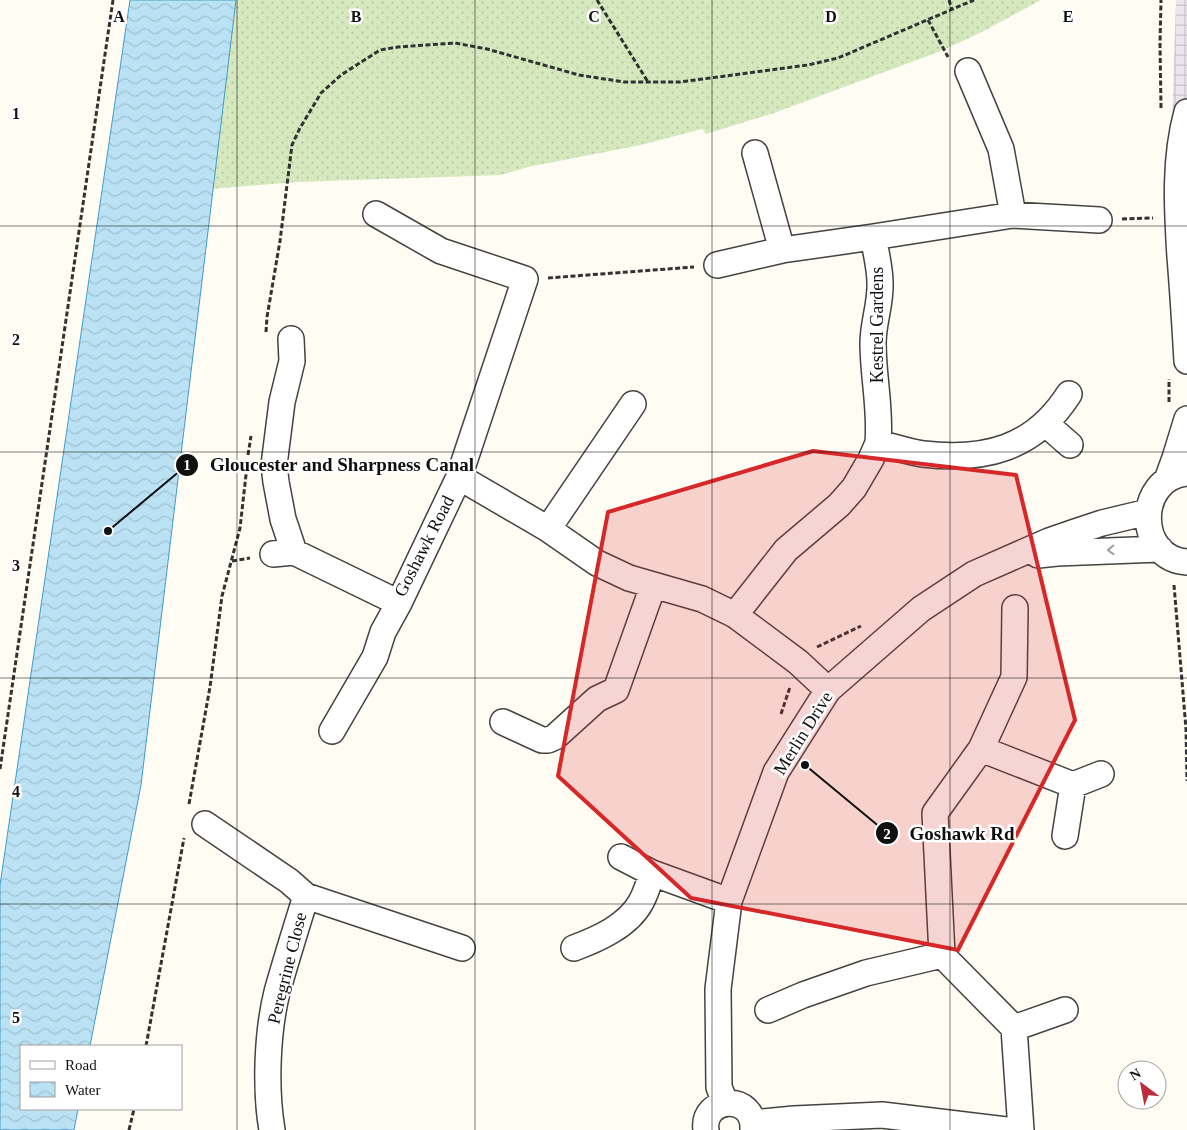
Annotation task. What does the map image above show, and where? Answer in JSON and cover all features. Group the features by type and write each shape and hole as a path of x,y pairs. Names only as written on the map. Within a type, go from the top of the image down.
{"street":[{"path":"968,70 1001,149 1013,216"},
{"path":"1178,368 1186,321 1178,218 1185,120"},
{"path":"755,153 782,250"},
{"path":"376,214 441,251 525,279"},
{"path":"716,265 782,250 1013,216 1099,220"},
{"name":"Kestrel Gardens","path":"735,615 786,550 839,505 854,488 878,443 880,422 873,345 880,283 873,237"},
{"name":"Goshawk Road","path":"291,339 292,361 282,402 274,465 283,519 284,553 399,603 459,477 525,279"},
{"path":"878,443 921,454 968,455 993,453 1034,434 1046,424 1069,394"},
{"path":"548,529 633,404"},
{"path":"1178,411 1177,477 1154,494 1148,512 1148,525 1152,538 1160,549 1171,557 1187,562"},
{"path":"1046,424 1070,445"},
{"name":"Goshawk Road","path":"459,477 548,529 597,563 629,578 702,599 735,615 798,662 828,690"},
{"name":"Merlin Drive","path":"725,1103 720,1087 718,988 729,901 776,772 828,690 922,608 974,574 1049,541 1093,526 1148,512"},
{"name":"Merlin Drive","path":"1008,560 1058,553 1160,549"},
{"path":"503,722 542,740 548,740 555,737 597,699 616,690 653,586"},
{"path":"332,731 375,657 383,632 399,603"},
{"path":"1016,608 1014,678 981,749 935,813 942,955 1014,1028 1021,1130"},
{"path":"981,749 1073,785 1101,774"},
{"path":"1065,836 1073,785"},
{"name":"Peregrine Close","path":"193,822 289,881 306,896 462,948"},
{"path":"621,857 652,873 729,901"},
{"path":"574,948 590,942 626,920 641,903 652,873"},
{"name":"Peregrine Close","path":"272,1130 268,1076 270,1033 277,994 306,896"},
{"path":"768,1010 803,995 866,973 942,955"},
{"path":"1014,1028 1065,1010"},
{"path":"706,1130 705,1125 708,1115 715,1107 725,1103 734,1103 743,1107 750,1114 753,1127 794,1119 882,1115 1006,1130"}],"path":[{"path":"0,768 114,0"},
{"path":"597,0 648,82"},
{"path":"949,0 952,10"},
{"path":"266,336 267,317 280,241 292,145 300,128 322,93 341,75 380,50 455,43 487,49 579,75 624,82 680,82 808,65 838,58 974,0"},
{"path":"1161,0 1161,109"},
{"path":"1099,220 1178,218"},
{"path":"525,279 716,265"},
{"path":"1178,368 1178,411"},
{"path":"146,1045 193,822 222,596 240,528 249,441 252,433"},
{"path":"1167,580 1174,586 1186,729 1187,781"},
{"path":"780,717 798,662 806,652 867,623"},
{"path":"130,1130 134,1110"}],"highlighted area":[{"path":"813,451 1016,475 1075,720 958,950 691,898 558,776 608,512"}],"shaded area":[{"path":"1176,0 1187,0 1187,267 1171,151"}],"green space":[{"path":"223,0 1041,0 982,32 941,51 774,113 706,134 702,129 641,145 528,167 501,175 297,182 199,190"}],"water":[{"path":"130,0 236,0 141,785 90,1045 20,1045 20,1110 78,1110 74,1130 0,1130 0,885"}],"place":[{"name":"Gloucester and Sharpness Canal","path":"108,531"},
{"name":"Goshawk Rd","path":"805,765"}]}
